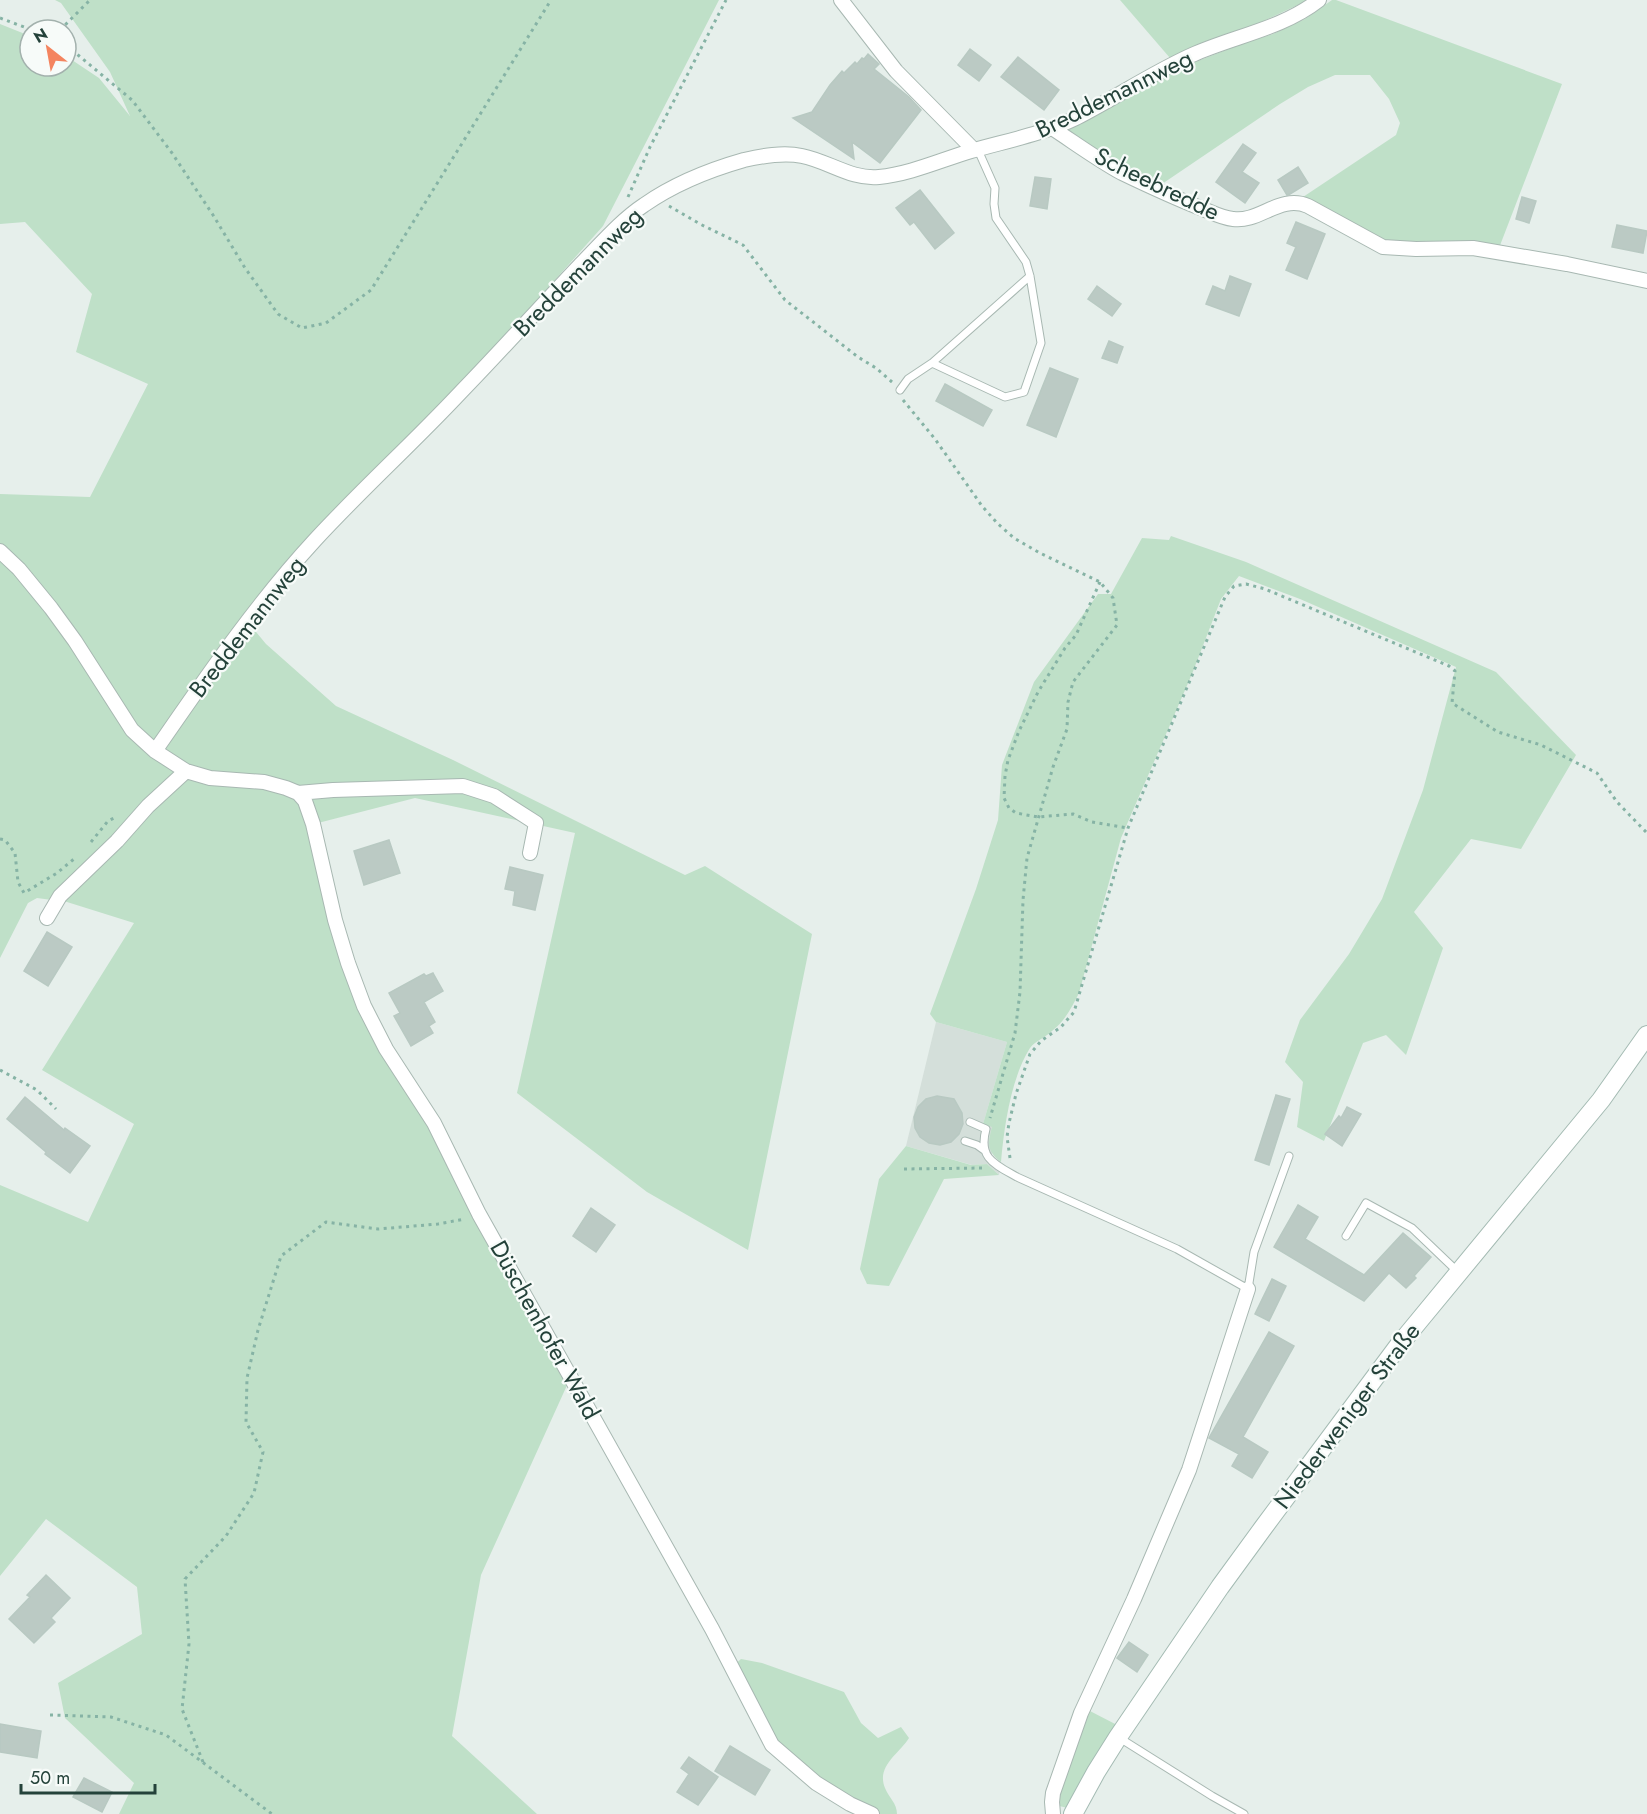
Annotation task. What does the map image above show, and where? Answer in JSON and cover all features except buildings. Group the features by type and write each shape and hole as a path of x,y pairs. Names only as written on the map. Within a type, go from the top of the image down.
{"street":[{"path":"841,0 896,71 976,150"},
{"name":"Breddemannweg","path":"155,751 226,649 272,589 315,540 460,394 624,220 654,198 681,183 717,169 772,155 801,156 854,175 876,178 1052,128 1074,119 1190,56 1284,21 1303,12 1319,0"},
{"name":"Scheebredde","path":"1052,128 1121,172 1228,219 1245,218 1280,205 1297,203 1308,206 1383,247 1473,248 1647,281"},
{"path":"0,551 19,569 57,616 132,730 155,751 186,771 210,778 264,782 298,793 463,786 494,796 536,823 530,853"},
{"path":"47,918 60,896 117,841 148,806 186,771"},
{"name":"Düschenhofer Wald","path":"298,793 305,801 311,817 335,920 364,1006 386,1049 434,1123 479,1214 712,1629 772,1745 816,1783 850,1804 872,1814"},
{"name":"Niederweniger Straße","path":"1073,1814 1118,1737 1245,1553 1399,1345 1600,1100 1647,1035"},
{"path":"1053,1814 1053,1793 1081,1713 1134,1599 1189,1470 1248,1289"}],"lane":[{"path":"932,363 1005,397 1024,392 1041,343 1026,262 996,218 995,188 976,150"},
{"path":"900,390 908,379 932,363 1030,276"},
{"path":"970,1122 986,1129 984,1150 996,1166 1177,1249 1248,1289 1254,1252 1289,1156"},
{"path":"965,1141 984,1150"},
{"path":"1346,1236 1366,1203 1412,1228 1458,1272"},
{"path":"1118,1737 1244,1814"}],"path":[{"path":"72,18 90,0"},
{"path":"78,55 132,100 172,153 245,268 278,314 302,328 326,323 371,290 551,0"},
{"path":"624,220 629,192 726,0"},
{"path":"0,18 18,25"},
{"path":"654,198 743,245 785,300 858,357 876,368 900,390 906,405 935,439 982,506 998,524 1014,538 1100,582 1113,598 1117,625 1072,682 1068,702 1067,729 1053,767 1027,858 1023,900 1020,992 1015,1033 986,1129"},
{"path":"1100,582 1076,635 1065,648 1038,692 1019,731 1008,760 1004,798 1009,808 1016,813 1038,817 1073,814 1092,822 1128,828"},
{"path":"1017,1177 1009,1158 1008,1137 1016,1094 1030,1054 1041,1041 1061,1027 1074,1012 1128,828 1225,597 1234,586 1246,584 1265,589 1449,666 1455,671 1452,703 1498,732 1541,745 1597,773 1617,802 1647,833"},
{"path":"0,839 5,840 15,852 18,882 24,893 57,873"},
{"path":"0,1070 37,1090 56,1109"},
{"path":"904,1169 976,1169 996,1166"},
{"path":"203,1762 182,1709 189,1644 185,1579 226,1536 254,1493 263,1452 246,1422 247,1378 258,1330 280,1256 326,1222 378,1229 459,1221 479,1214"},
{"path":"50,1715 111,1717 166,1735 272,1814"}],"shaded area":[{"path":"936,1022 1007,1042 983,1124 992,1126 992,1155 1001,1162 999,1175 987,1164 972,1165 906,1146"}],"green space":[{"path":"55,0 719,0 603,226 264,607 251,626 266,644 336,706 453,760 685,875 705,866 812,934 748,1250 647,1192 517,1093 575,833 415,798 318,823 337,919 365,1004 573,1372 481,1575 452,1736 537,1814 119,1814 134,1783 65,1718 58,1683 142,1634 137,1587 46,1519 0,1576 0,1185 88,1222 134,1124 42,1070 134,923 67,902 37,898 28,903 0,958 0,494 90,497 148,384 76,352 92,294 25,222 0,224 0,24 18,31 18,78 78,78 78,64 99,78 130,116 110,72 78,27 78,18 72,18 61,3"},
{"path":"1120,0 1306,0 1255,25 1170,58"},
{"path":"1332,0 1562,84 1499,248 1378,241 1300,199 1396,135 1400,123 1389,99 1370,75 1335,75 1308,87 1159,186 1118,169 1064,131 1172,71 1273,34 1305,19"},
{"path":"1171,536 1246,562 1496,672 1576,755 1521,849 1471,839 1414,912 1443,948 1406,1055 1386,1035 1363,1043 1324,1141 1297,1127 1303,1082 1285,1062 1300,1020 1349,954 1382,899 1423,790 1456,667 1300,599 1239,576 1221,599 1192,674 1121,838 1079,993 1061,1023 1035,1043 1023,1060 1006,1118 1001,1162 989,1146 992,1127 983,1124 1007,1042 936,1022 930,1014 976,889 998,820 1002,765 1034,682 1098,594 1111,594 1142,538 1169,540"},
{"path":"906,1146 971,1165 987,1164 999,1175 944,1179 889,1286 867,1284 860,1269 879,1179"},
{"path":"741,1659 762,1663 844,1692 861,1723 878,1738 901,1727 909,1738 886,1767 883,1780 897,1814 874,1814 781,1754 733,1666"},
{"path":"1088,1710 1119,1726 1068,1808 1059,1806 1056,1798"}]}
